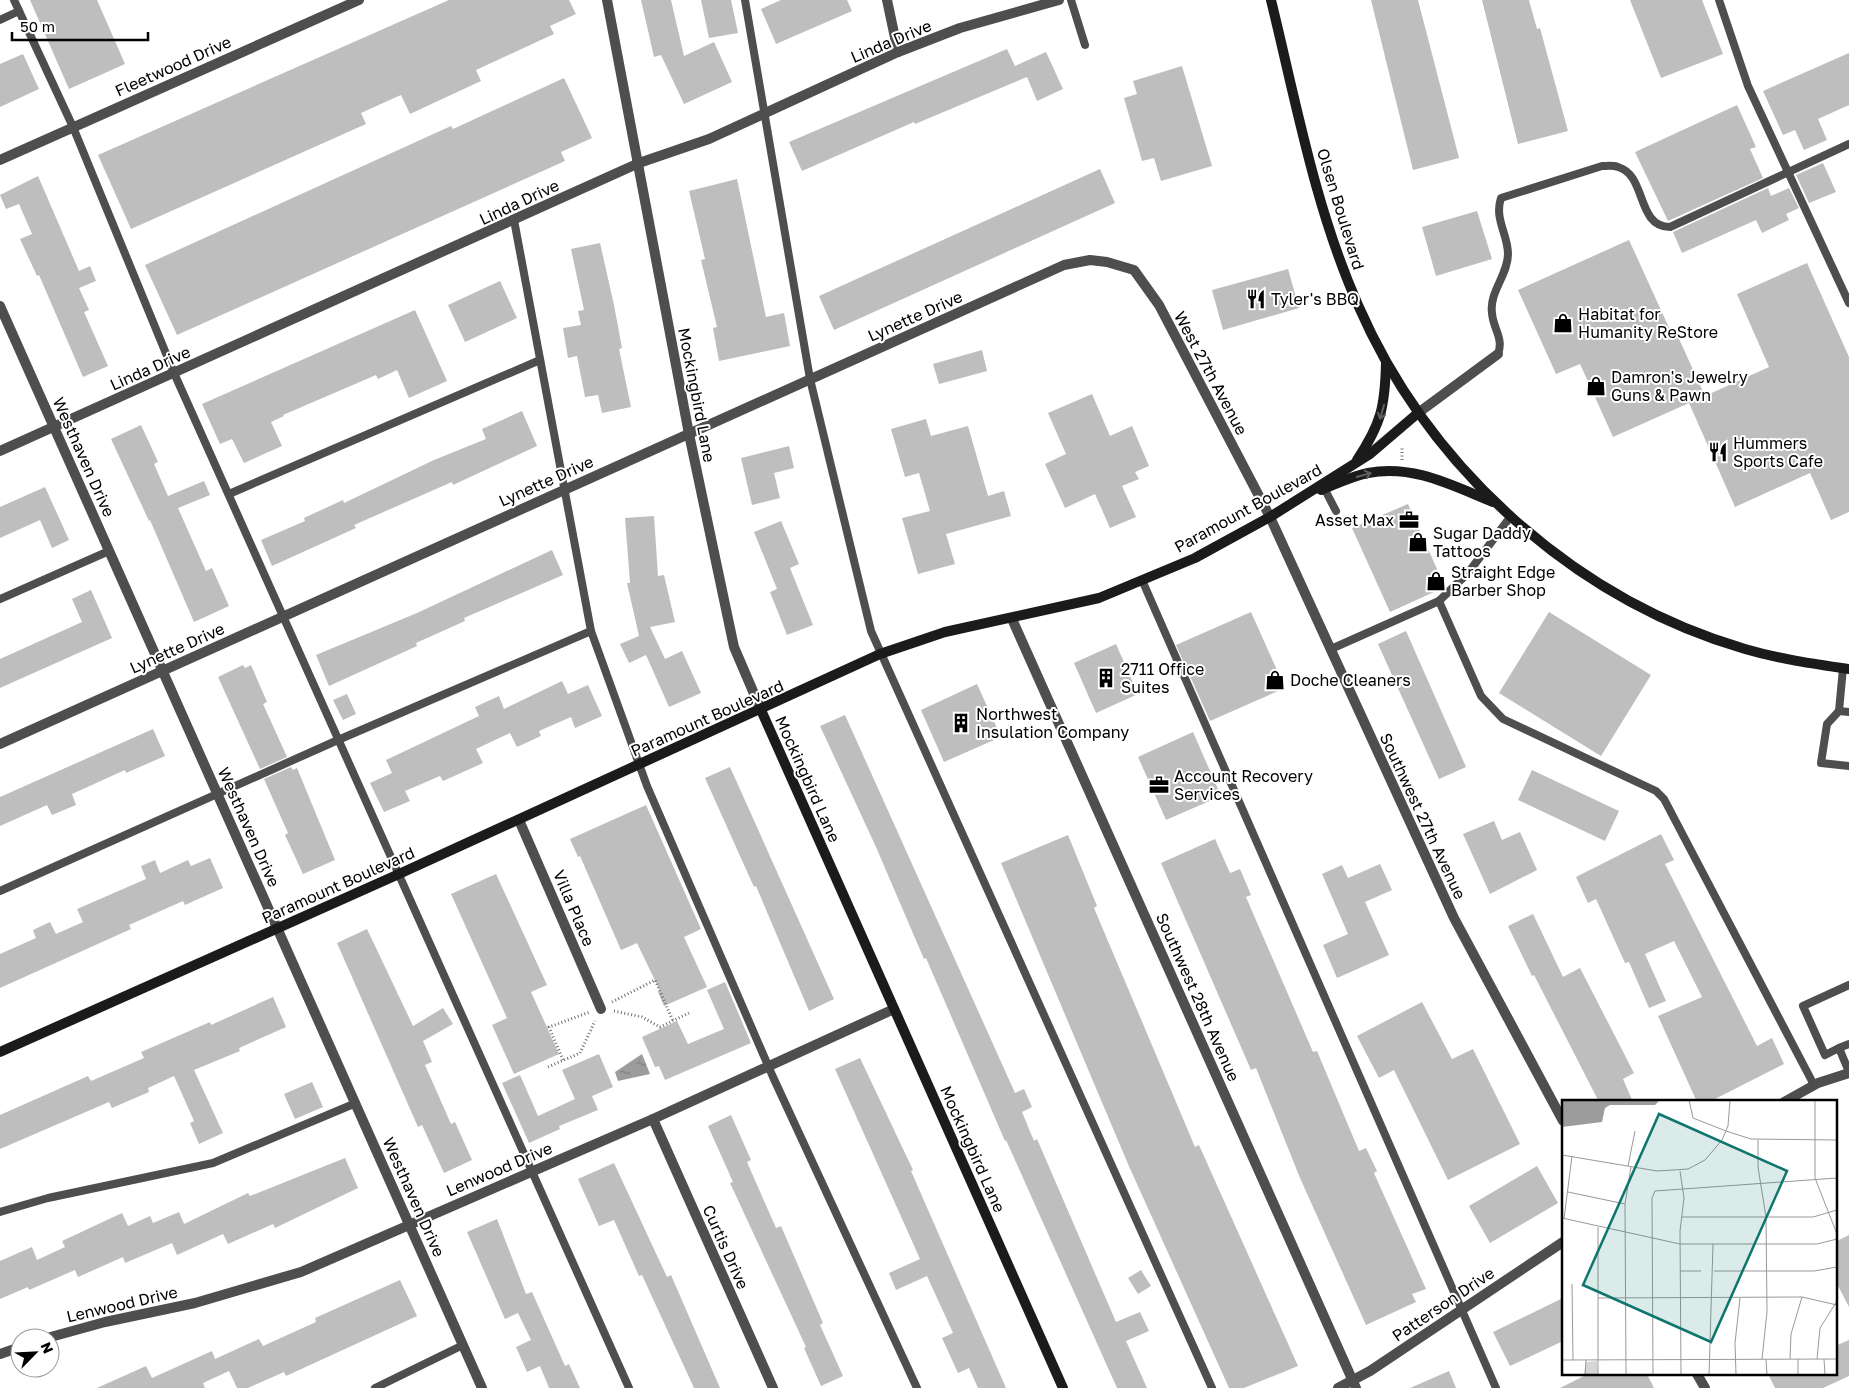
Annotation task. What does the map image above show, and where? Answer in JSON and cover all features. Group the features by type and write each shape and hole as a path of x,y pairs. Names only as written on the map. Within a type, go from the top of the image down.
{"main road":[{"name":"Olsen Boulevard","path":"1271,0 1322,206 1349,284 1386,363 1418,413"},
{"path":"1354,464 1374,434 1381,416 1385,400 1386,363"},
{"path":"1418,413 1472,479 1536,539 1621,597 1675,622 1744,649 1801,662 1846,669"},
{"name":"Paramount Boulevard","path":"0,1052 519,820 880,654 945,632 1099,598 1195,558 1323,487 1370,454 1418,413"},
{"path":"1323,487 1368,473 1402,470 1424,475 1499,505"},
{"name":"Mockingbird Lane","path":"761,710 1063,1388"}],"street":[{"name":"Fleetwood Drive","path":"0,160 359,0"},
{"name":"Mockingbird Lane","path":"607,0 639,163 688,434 734,647 761,710"},
{"path":"887,0 898,52"},
{"name":"Linda Drive","path":"0,451 639,163 709,139 898,52 960,28 1058,0"},
{"name":"Lynette Drive","path":"0,744 1064,265 1090,260 1107,262"},
{"name":"West 27th Avenue","path":"1107,262 1134,270 1159,305 1270,516"},
{"name":"Westhaven Drive","path":"0,308 482,1388"},
{"name":"Paramount Boulevard","path":"1418,413 1498,354"},
{"name":"Southwest 27th Avenue","path":"1270,516 1454,918 1562,1119"},
{"name":"Southwest 28th Avenue","path":"1012,618 1355,1385"},
{"name":"Villa Place","path":"519,820 601,1009"},
{"name":"Lenwood Drive","path":"60,1334 105,1322 195,1303 301,1272 652,1119 894,1009"},
{"path":"1788,1100 1814,1085 1849,1072"},
{"name":"Curtis Drive","path":"652,1119 773,1388"},
{"name":"Patterson Drive","path":"1338,1388 1355,1385 1562,1243"},
{"path":"1698,1376 1704,1388"}],"lane":[{"path":"14,0 73,128 174,373 629,1388"},
{"path":"745,0 766,113 810,379 871,631 1212,1388"},
{"path":"1071,0 1085,45"},
{"path":"1718,0 1748,86 1849,302"},
{"path":"0,20 19,11"},
{"path":"1788,173 1849,144"},
{"name":"Paramount Boulevard","path":"1498,354 1501,338 1492,314 1492,302 1506,266 1508,253 1498,209 1501,198 1602,166 1619,167 1630,174 1651,221 1660,227 1670,227 1788,173"},
{"path":"514,220 591,631 638,766 768,1066 917,1388"},
{"path":"229,494 540,360"},
{"path":"1323,487 1336,511"},
{"path":"1331,649 1440,601 1468,573 1511,516"},
{"path":"0,599 109,551"},
{"path":"1142,580 1496,1388"},
{"path":"1440,601 1481,696 1503,719 1656,791 1664,800 1814,1085"},
{"path":"0,891 338,740 591,631"},
{"path":"1846,669 1839,711 1826,724 1821,763 1849,766"},
{"path":"1839,711 1849,712"},
{"path":"1849,985 1803,1006 1825,1055 1849,1044"},
{"path":"1839,1048 1849,1072"},
{"path":"0,1212 48,1198 213,1163 356,1103"},
{"path":"375,1388 463,1345"}],"path":[{"path":"1402,446 1402,463"},
{"path":"564,1060 549,1027 601,1009 655,980 673,1021"},
{"path":"601,1009 642,1017 660,1027 689,1013"},
{"path":"548,1067 580,1053 601,1009"}],"water":[{"path":"642,1054 650,1074 618,1081 615,1072"}],"building":[{"path":"30,0 97,0 125,64 69,89"},
{"path":"449,0 569,0 576,14 550,26 554,34 476,70 481,81 410,114 401,95 361,113 366,124 131,229 98,155"},
{"path":"641,0 671,0 684,56 714,42 732,82 684,104 661,55 654,57"},
{"path":"701,0 731,0 738,33 709,38"},
{"path":"781,0 847,0 852,11 776,44 761,9"},
{"path":"1371,0 1418,0 1459,158 1413,170"},
{"path":"1482,0 1529,0 1537,29 1540,28 1568,131 1518,144"},
{"path":"1630,0 1702,0 1723,54 1661,78"},
{"path":"1007,49 1015,66 1046,52 1063,89 1037,101 1027,77 915,124 914,122 802,171 789,142"},
{"path":"1849,53 1849,105 1818,119 1827,140 1804,150 1795,130 1783,135 1763,91"},
{"path":"23,54 39,89 0,107 0,64"},
{"path":"1182,66 1212,166 1161,181 1154,158 1142,161 1124,98 1137,94 1133,81"},
{"path":"564,78 592,138 561,152 565,161 177,335 145,265 451,126 453,129"},
{"path":"1737,105 1756,147 1750,149 1763,178 1668,221 1635,152"},
{"path":"1823,163 1836,192 1809,203 1796,175"},
{"path":"1100,169 1115,203 834,330 819,296"},
{"path":"38,176 79,271 90,266 96,281 79,288 89,310 84,312 108,366 83,377 39,275 37,276 20,239 32,234 19,204 6,209 0,195"},
{"path":"737,179 766,317 784,313 790,346 719,361 713,328 717,327 701,260 705,259 689,191"},
{"path":"1768,188 1771,196 1789,188 1799,208 1786,214 1789,220 1762,233 1756,220 1682,253 1673,232"},
{"path":"1477,211 1492,259 1436,276 1422,227"},
{"path":"1629,240 1671,332 1675,330 1705,396 1769,367 1737,294 1807,263 1849,357 1849,512 1831,520 1810,473 1735,507 1689,403 1613,437 1580,364 1556,374 1518,290"},
{"path":"600,243 614,305 622,348 619,349 631,407 602,413 598,395 585,397 577,356 568,358 563,328 581,325 578,311 584,310 571,249"},
{"name":"Tyler's BBQ","path":"1288,269 1299,308 1223,330 1212,290"},
{"path":"500,281 517,318 465,342 448,305"},
{"path":"415,310 447,381 409,398 397,370 378,379 376,375 271,422 282,446 244,463 232,439 220,444 202,404"},
{"path":"982,350 987,371 939,384 933,364"},
{"path":"1092,394 1110,436 1132,426 1149,466 1135,472 1139,479 1122,486 1136,517 1110,528 1095,494 1065,508 1045,464 1066,454 1048,413"},
{"path":"522,411 537,446 453,485 452,482 354,525 356,528 272,566 261,540 305,521 304,518 343,500 344,503 434,460 486,439 482,429"},
{"path":"926,419 931,436 968,426 988,496 1004,491 1011,516 946,534 955,564 918,574 902,518 930,511 919,473 905,477 891,429"},
{"path":"141,425 158,462 154,464 168,496 204,481 210,495 178,508 206,571 212,568 229,606 194,622 150,520 111,439"},
{"path":"789,446 794,468 774,473 780,498 752,505 741,458"},
{"path":"45,487 69,540 52,548 40,520 0,538 0,507"},
{"path":"1408,504 1445,587 1390,612 1352,528"},
{"path":"654,516 658,576 664,575 675,622 650,627 665,659 682,651 701,693 669,707 646,655 629,663 620,644 639,636 627,583 630,583 625,518"},
{"path":"781,521 799,564 790,568 813,625 787,635 770,592 777,589 754,532"},
{"path":"552,550 563,575 464,618 465,621 416,643 417,646 329,686 316,655 417,613"},
{"path":"91,590 112,638 0,688 0,659 82,622 72,599"},
{"path":"1251,612 1285,688 1210,721 1176,645"},
{"path":"1549,612 1651,675 1601,756 1499,693"},
{"path":"1406,631 1466,767 1439,779 1378,644"},
{"name":"2711 Office Suites","path":"1116,644 1138,694 1096,713 1074,663"},
{"path":"243,665 245,668 251,665 267,702 263,704 287,757 260,769 218,677"},
{"path":"562,681 568,694 588,685 602,716 575,728 571,717 539,731 541,736 517,747 510,733 476,749 483,763 443,781 440,776 405,791 410,801 384,812 370,783 392,773 386,760 479,716 475,707 499,696 504,709"},
{"name":"Northwest Insulation Company","path":"977,684 1001,737 944,762 921,710"},
{"path":"347,694 356,714 343,720 333,700"},
{"path":"845,715 1015,1093 1024,1089 1032,1107 1022,1112 1034,1141 1037,1139 1116,1322 1140,1312 1149,1331 1126,1341 1147,1388 1117,1388 1005,1141 926,958 924,959 876,847 820,726"},
{"path":"153,729 165,756 126,773 125,770 72,794 76,805 52,815 47,805 0,826 0,797"},
{"path":"1193,732 1221,796 1166,820 1138,757"},
{"path":"291,767 293,770 297,768 335,860 303,874 285,835 288,833 264,779"},
{"path":"730,767 834,999 809,1011 756,886 754,887 705,778"},
{"path":"1532,770 1619,811 1605,841 1518,800"},
{"path":"646,805 701,929 684,937 707,987 664,1006 658,992 660,991 637,943 621,950 580,856 578,857 570,839"},
{"path":"1494,821 1502,840 1520,832 1537,870 1490,894 1463,834"},
{"path":"1661,834 1674,860 1665,864 1757,1046 1772,1038 1784,1064 1713,1100 1696,1100 1658,1016 1702,997 1674,941 1645,954 1666,1001 1649,1008 1629,962 1625,963 1596,899 1588,903 1576,877"},
{"path":"1068,835 1097,906 1094,908 1195,1147 1199,1145 1298,1366 1244,1388 1229,1388 1128,1164 1001,863"},
{"path":"1215,839 1230,873 1240,869 1251,895 1246,897 1313,1052 1317,1051 1359,1151 1366,1148 1377,1171 1374,1173 1426,1289 1412,1294 1416,1302 1366,1325 1300,1178 1256,1068 1251,1070 1161,863"},
{"path":"210,858 223,888 185,905 183,901 129,925 131,929 0,988 0,954 36,938 33,930 50,922 56,934 83,922 77,909 146,879 141,866 155,860 160,873 188,860 191,866"},
{"path":"1380,864 1392,890 1365,902 1389,955 1337,978 1323,945 1348,934 1322,874 1342,865 1348,878"},
{"path":"496,874 547,985 531,992 559,1054 514,1074 492,1025 507,1018 451,894"},
{"path":"1533,914 1563,977 1580,968 1634,1073 1623,1079 1632,1100 1598,1100 1534,975 1532,976 1508,926"},
{"path":"367,929 413,1026 443,1008 453,1024 423,1041 432,1062 425,1065 451,1124 455,1122 472,1160 444,1173 422,1125 418,1127 337,943"},
{"path":"725,982 751,1043 665,1080 659,1066 655,1067 642,1037 677,1021 688,1044 724,1029 707,990"},
{"path":"273,997 286,1027 239,1048 240,1051 194,1070 223,1133 199,1144 190,1123 194,1121 174,1076 148,1088 149,1092 112,1108 109,1102 0,1149 0,1115 88,1076 91,1081 144,1058 141,1052 210,1022 211,1025"},
{"path":"1422,1002 1452,1059 1473,1049 1520,1144 1448,1180 1394,1070 1379,1078 1357,1036"},
{"path":"599,1054 613,1087 592,1096 598,1110 559,1126 560,1129 529,1143 502,1083 520,1075 538,1116 575,1099 562,1070"},
{"path":"860,1058 913,1170 911,1171 1006,1388 978,1388 969,1368 958,1373 942,1338 953,1333 927,1276 896,1290 889,1273 920,1259 835,1069"},
{"path":"312,1082 323,1107 295,1119 284,1094"},
{"path":"731,1115 751,1160 747,1162 776,1228 781,1226 823,1323 820,1325 843,1376 821,1386 804,1348 806,1347 730,1183 733,1182 708,1126"},
{"path":"345,1158 358,1188 275,1228 273,1224 228,1244 223,1234 177,1255 172,1243 125,1263 123,1257 78,1277 75,1270 29,1290 28,1287 0,1299 0,1261 32,1247 37,1260 65,1247 62,1241 122,1213 128,1226 150,1216 153,1223 179,1212 184,1224 248,1193 250,1196"},
{"path":"614,1163 667,1277 671,1275 720,1388 694,1388 642,1275 639,1276 614,1220 599,1226 578,1179"},
{"path":"1537,1166 1558,1203 1490,1243 1469,1206"},
{"path":"497,1219 526,1294 532,1292 565,1366 569,1364 580,1388 549,1388 540,1366 527,1372 516,1347 531,1340 518,1313 505,1319 467,1232"},
{"path":"1849,1235 1849,1307 1836,1282 1836,1242"},
{"path":"1141,1270 1151,1286 1138,1294 1128,1278"},
{"path":"400,1280 417,1316 286,1376 284,1372 248,1388 237,1388 229,1371 203,1383 205,1388 97,1388 146,1366 152,1378 212,1351 215,1359 259,1339 263,1346 316,1322 315,1318"},
{"path":"1562,1298 1562,1341 1510,1366 1493,1332"},
{"path":"1849,1340 1849,1376 1823,1388 1775,1388 1769,1376 1836,1376 1836,1346"},
{"path":"1449,1371 1456,1388 1410,1388"},
{"path":"1584,1376 1648,1376 1654,1388 1560,1388"}],"place":[{"name":"Tyler's BBQ","path":"1256,299"},
{"name":"Habitat for Humanity ReStore","path":"1563,323"},
{"name":"Damron's Jewelry Guns & Pawn","path":"1596,386"},
{"name":"Hummers Sports Cafe","path":"1718,452"},
{"name":"Asset Max","path":"1409,520"},
{"name":"Sugar Daddy Tattoos","path":"1418,542"},
{"name":"Straight Edge Barber Shop","path":"1436,581"},
{"name":"2711 Office Suites","path":"1106,678"},
{"name":"Doche Cleaners","path":"1275,680"},
{"name":"Northwest Insulation Company","path":"961,723"},
{"name":"Account Recovery Services","path":"1159,785"}]}
